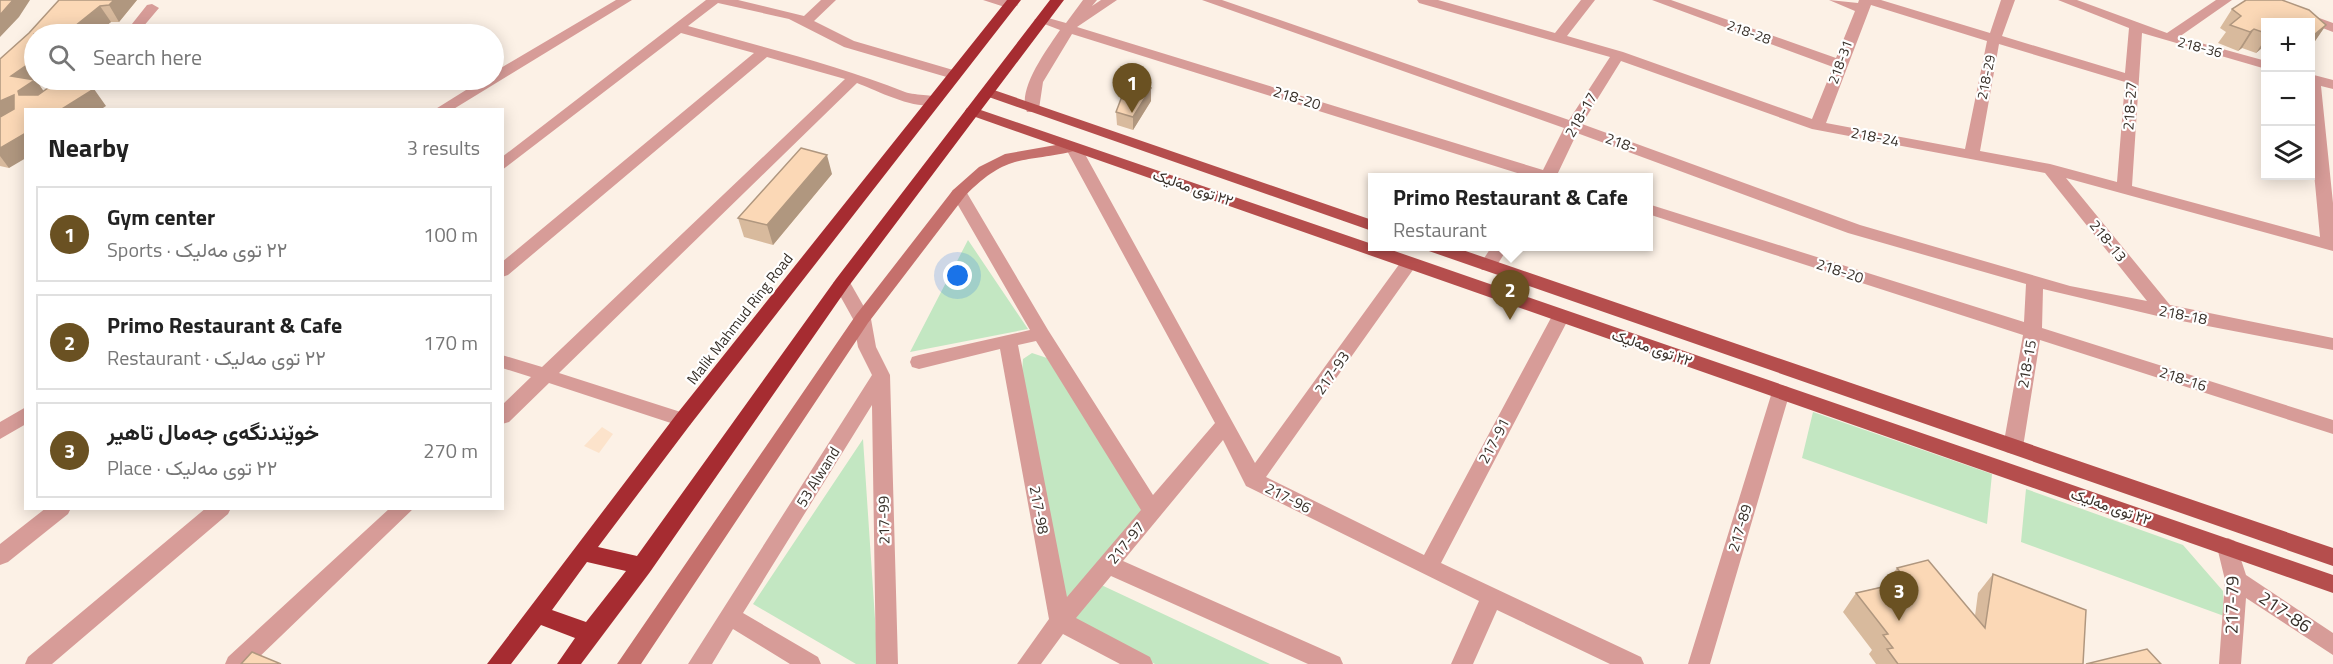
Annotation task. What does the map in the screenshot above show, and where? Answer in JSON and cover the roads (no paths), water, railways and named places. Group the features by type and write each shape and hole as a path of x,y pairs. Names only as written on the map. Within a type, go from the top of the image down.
{"highway":[{"path":"568,664 642,566 842,283 1056,0"},
{"name":"Malik Mahmud Ring Road","path":"498,664 683,420 1012,3"},
{"path":"584,553 642,566"},
{"path":"537,614 591,634"}],"main road":[{"name":"٢٢ توی مەلیک","path":"988,92 1368,225"},
{"name":"٢٢ توی مەلیک","path":"972,111 1368,249"},
{"path":"628,664 862,319 976,174 1011,155 1073,147"},
{"name":"٢٢ توی مەلیک","path":"1374,251 2333,584"},
{"name":"٢٢ توی مەلیک","path":"1446,251 2333,557"}],"street":[{"path":"504,72 625,0"},
{"path":"504,163 714,0"},
{"path":"720,0 793,15 849,44 955,75"},
{"path":"806,21 829,0"},
{"path":"990,0 1012,3"},
{"path":"1032,109 1032,87 1090,0"},
{"path":"1070,28 1110,0"},
{"name":"218-","path":"1209,0 1573,126 1854,229 2035,280"},
{"path":"1558,38 1588,0"},
{"name":"218-28","path":"1659,0 1839,64"},
{"path":"1836,0 1864,3 2132,80"},
{"name":"218-29","path":"1971,156 1995,39 2008,0"},
{"name":"218-36","path":"2065,0 2168,38 2261,64"},
{"path":"2168,38 2224,0"},
{"path":"2257,0 2333,28"},
{"name":"218-24","path":"1431,1 1618,55 1817,126 2050,170 2124,188 2331,246"},
{"name":"218-31","path":"1817,126 1864,3"},
{"path":"138,24 152,8"},
{"name":"218-20","path":"1041,20 1535,173"},
{"name":"218-27","path":"2124,188 2136,25"},
{"path":"680,28 855,78 915,101 936,100"},
{"path":"504,270 764,52"},
{"name":"218-17","path":"1550,173 1573,126 1618,55"},
{"path":"504,415 855,78"},
{"path":"2315,79 2333,85"},
{"path":"42,108 68,90"},
{"path":"444,108 474,90"},
{"path":"2315,105 2331,246"},
{"name":"217-96","path":"1073,147 1225,424 1253,480 1491,598 1633,664"},
{"name":"218-13","path":"2050,170 2166,312"},
{"path":"959,194 1041,334 1152,510"},
{"name":"218-20","path":"1653,211 2033,332"},
{"path":"1488,266 1498,251"},
{"name":"217-93","path":"1253,480 1289,435 1409,263"},
{"name":"218-18","path":"2035,280 2068,291 2333,344"},
{"name":"218-15","path":"2013,447 2033,332 2035,280"},
{"path":"842,283 862,319 867,346 881,375"},
{"name":"217-91","path":"1428,567 1561,316"},
{"name":"218-16","path":"2033,332 2333,427"},
{"path":"919,362 1041,334"},
{"name":"217-98","path":"1008,341 1060,621"},
{"path":"504,362 683,420"},
{"name":"53 Alwand","path":"699,664 881,375"},
{"name":"217-99","path":"881,375 887,664"},
{"name":"217-89","path":"1699,664 1781,392"},
{"path":"0,432 24,415"},
{"name":"217-97","path":"1028,664 1060,621 1225,424"},
{"path":"0,556 58,510"},
{"path":"36,664 219,510"},
{"path":"236,664 402,510"},
{"name":"217-79","path":"2228,547 2236,580 2230,664"},
{"path":"1109,565 1332,664"},
{"name":"217-86","path":"2236,580 2333,645"},
{"path":"1462,664 1491,598"},
{"path":"730,616 810,664"},
{"path":"1060,621 1142,664"}],"place":[{"name":"Gym center","path":"1132,113"},
{"name":"Primo Restaurant & Cafe","path":"1510,320"},
{"name":"خوێندنگەی جەمال تاهیر","path":"1899,621"}]}
